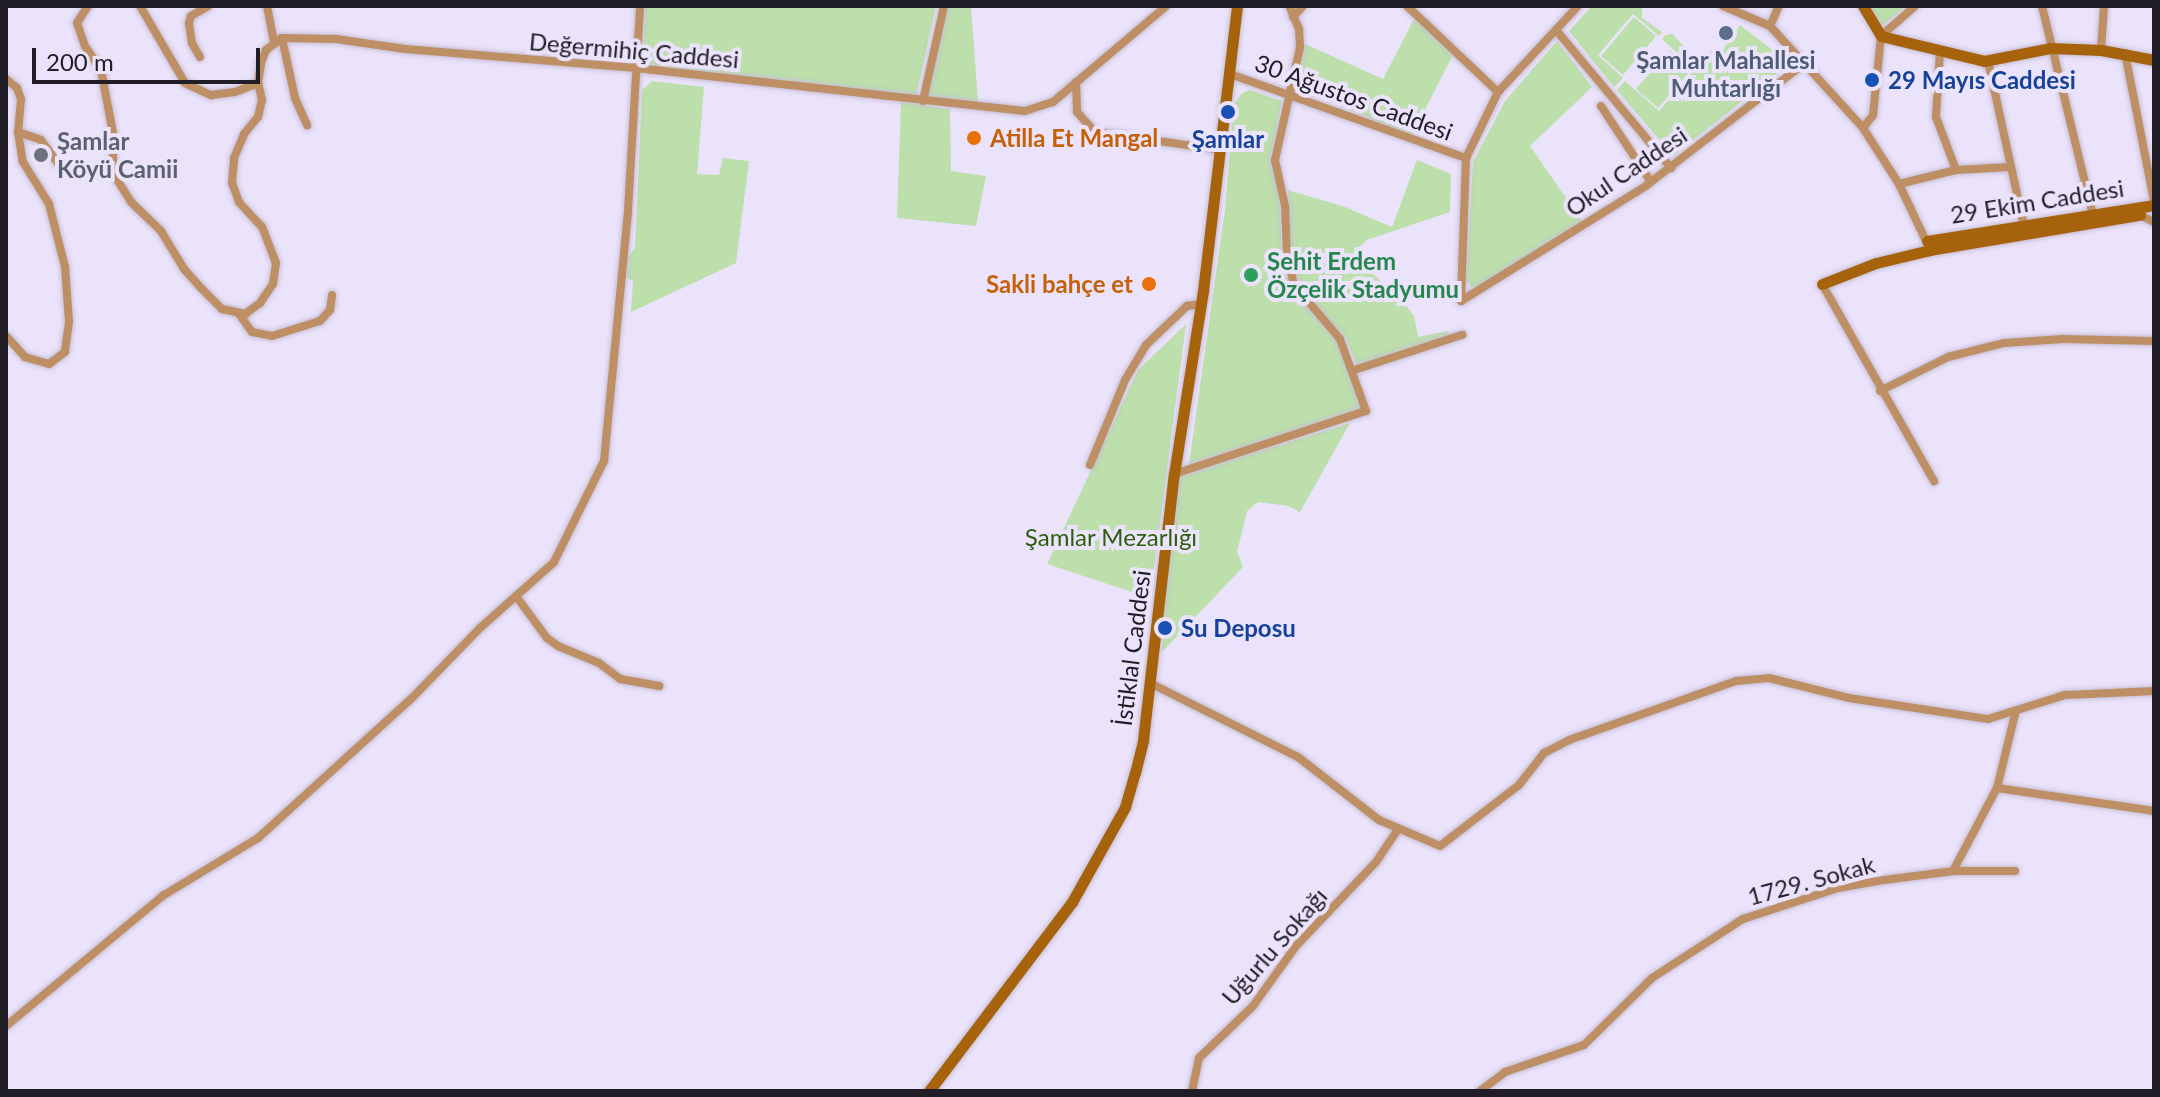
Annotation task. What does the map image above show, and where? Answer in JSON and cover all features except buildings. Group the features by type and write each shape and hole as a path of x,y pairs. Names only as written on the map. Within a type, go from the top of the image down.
{"main road":[{"name":"İstiklal Caddesi","path":"929,1091 1072,902 1125,807 1135,773 1150,683 1174,474 1201,304 1237,6"},
{"path":"1863,6 1881,36 1988,61 2050,48 2101,50 2154,60"},
{"name":"29 Ekim Caddesi","path":"1822,284 1928,245 2154,203"},
{"name":"29 Ekim Caddesi","path":"2094,216 2140,215"}],"street":[{"path":"88,6 77,23 85,46 101,70 113,133 113,173 131,202 161,231 184,269 222,309 239,314 252,332 272,336 320,321 330,310 332,295"},
{"path":"140,6 185,83 211,95 235,92 258,83"},
{"path":"200,57 192,43 189,23 191,16 208,6"},
{"path":"267,6 295,98 307,125"},
{"path":"6,1026 164,895 258,838 411,699 554,562 604,461 628,210 640,6"},
{"path":"923,101 944,6"},
{"name":"Değermihiç Caddesi","path":"278,40 336,39 405,49 636,68 1025,111 1053,102 1166,6"},
{"path":"1174,474 1366,411 1354,370 1340,339 1304,300 1290,270 1285,206 1275,160 1300,47 1299,29 1289,6"},
{"path":"1293,17 1303,6"},
{"path":"1407,6 1498,92"},
{"name":"30 Ağustos Caddesi","path":"1230,74 1466,158 1498,92 1578,6"},
{"path":"1723,6 1770,26 1863,128 1899,184 1928,245"},
{"path":"1770,26 1779,6"},
{"path":"1863,128 1873,115 1881,36 1915,6"},
{"path":"2042,6 2094,216"},
{"path":"2101,50 2104,6"},
{"path":"1556,30 1671,168"},
{"path":"239,314 260,303 273,284 276,263 262,227 239,202 232,183 234,158 244,134 258,117 262,100 258,83 266,50 278,40"},
{"path":"1940,51 1936,117 1956,170"},
{"path":"2125,53 2154,203"},
{"path":"1988,61 2025,227"},
{"name":"Okul Caddesi","path":"1466,158 1461,301 1651,182 1806,62"},
{"path":"6,79 17,88 21,99 18,132 23,162 49,204 65,267 69,322 65,352 49,364 25,357 6,336"},
{"path":"1076,82 1077,112 1095,132 1221,150"},
{"path":"1601,106 1651,182"},
{"path":"18,132 41,140 58,163 71,169 113,173"},
{"path":"1899,184 1956,170 2010,167"},
{"path":"2140,215 2154,222"},
{"path":"1822,284 1880,391 1934,481"},
{"path":"1090,465 1125,380 1146,345 1187,306 1201,304"},
{"path":"1354,370 1462,335"},
{"path":"1880,391 1948,357 2004,343 2063,339 2154,341"},
{"path":"516,596 547,638 558,646 599,663 620,679 659,686"},
{"path":"1150,683 1298,757 1357,806 1397,831 1440,846 1519,785 1544,753 1569,740 1736,681 1769,678 1849,698 1988,719 2015,714 2065,695 2154,691"},
{"path":"1953,871 1997,788 2015,714"},
{"path":"1997,788 2154,811"},
{"name":"Uğurlu Sokağı","path":"1192,1091 1199,1058 1253,1006 1296,946 1376,862 1397,831"},
{"name":"1729. Sokak","path":"1480,1091 1505,1072 1584,1045 1652,978 1743,919 1838,888 1953,871 2015,871"}],"green space":[{"path":"645,6 936,6 916,97 642,65"},
{"path":"944,6 971,6 978,102 928,97"},
{"path":"1592,6 1642,6 1642,18 1662,32 1659,36 1633,14 1598,55 1623,78 1614,87 1569,31"},
{"path":"1870,6 1906,6 1882,26"},
{"path":"1634,17 1656,36 1623,75 1601,56"},
{"path":"1414,19 1453,55 1411,137 1295,85 1305,44 1383,79"},
{"path":"1740,25 1783,58 1784,68 1673,156 1617,90 1625,81 1659,111 1695,69 1662,39 1665,35 1672,34 1701,63 1710,52 1722,51"},
{"path":"1557,41 1592,87 1530,146 1582,221 1477,288 1471,287 1466,280 1473,162 1505,101"},
{"path":"1670,50 1692,69 1658,108 1636,89"},
{"path":"652,81 704,87 697,174 719,175 723,158 749,161 736,263 631,312 633,281 627,278 627,258 635,248 642,90"},
{"name":"Şehit Erdem Özçelik Stadyumu","path":"1250,90 1282,101 1271,156 1280,205 1282,267 1298,298 1335,339 1346,360 1361,408 1189,464 1225,210 1234,104 1242,93"},
{"path":"901,102 950,109 951,171 986,176 976,226 897,218"},
{"path":"1417,160 1451,174 1450,212 1367,240 1354,252 1357,260 1401,299 1414,316 1418,337 1448,331 1450,342 1360,372 1346,339 1305,293 1292,267 1288,190 1345,207 1392,227"},
{"name":"Şamlar Mezarlığı","path":"1186,324 1150,598 1047,564 1138,370"},
{"path":"1350,423 1300,512 1288,506 1258,502 1247,511 1237,552 1243,567 1162,652 1164,586 1177,477"}],"place":[{"name":"Şamlar Mahallesi Muhtarlığı","path":"1726,33"},
{"name":"29 Mayıs Caddesi","path":"1872,80"},
{"name":"Şamlar","path":"1228,112"},
{"name":"Atilla Et Mangal","path":"974,138"},
{"name":"Şamlar Köyü Camii","path":"41,155"},
{"name":"Şehit Erdem Özçelik Stadyumu","path":"1251,275"},
{"name":"Sakli bahçe et","path":"1149,284"},
{"name":"Su Deposu","path":"1165,628"}]}
